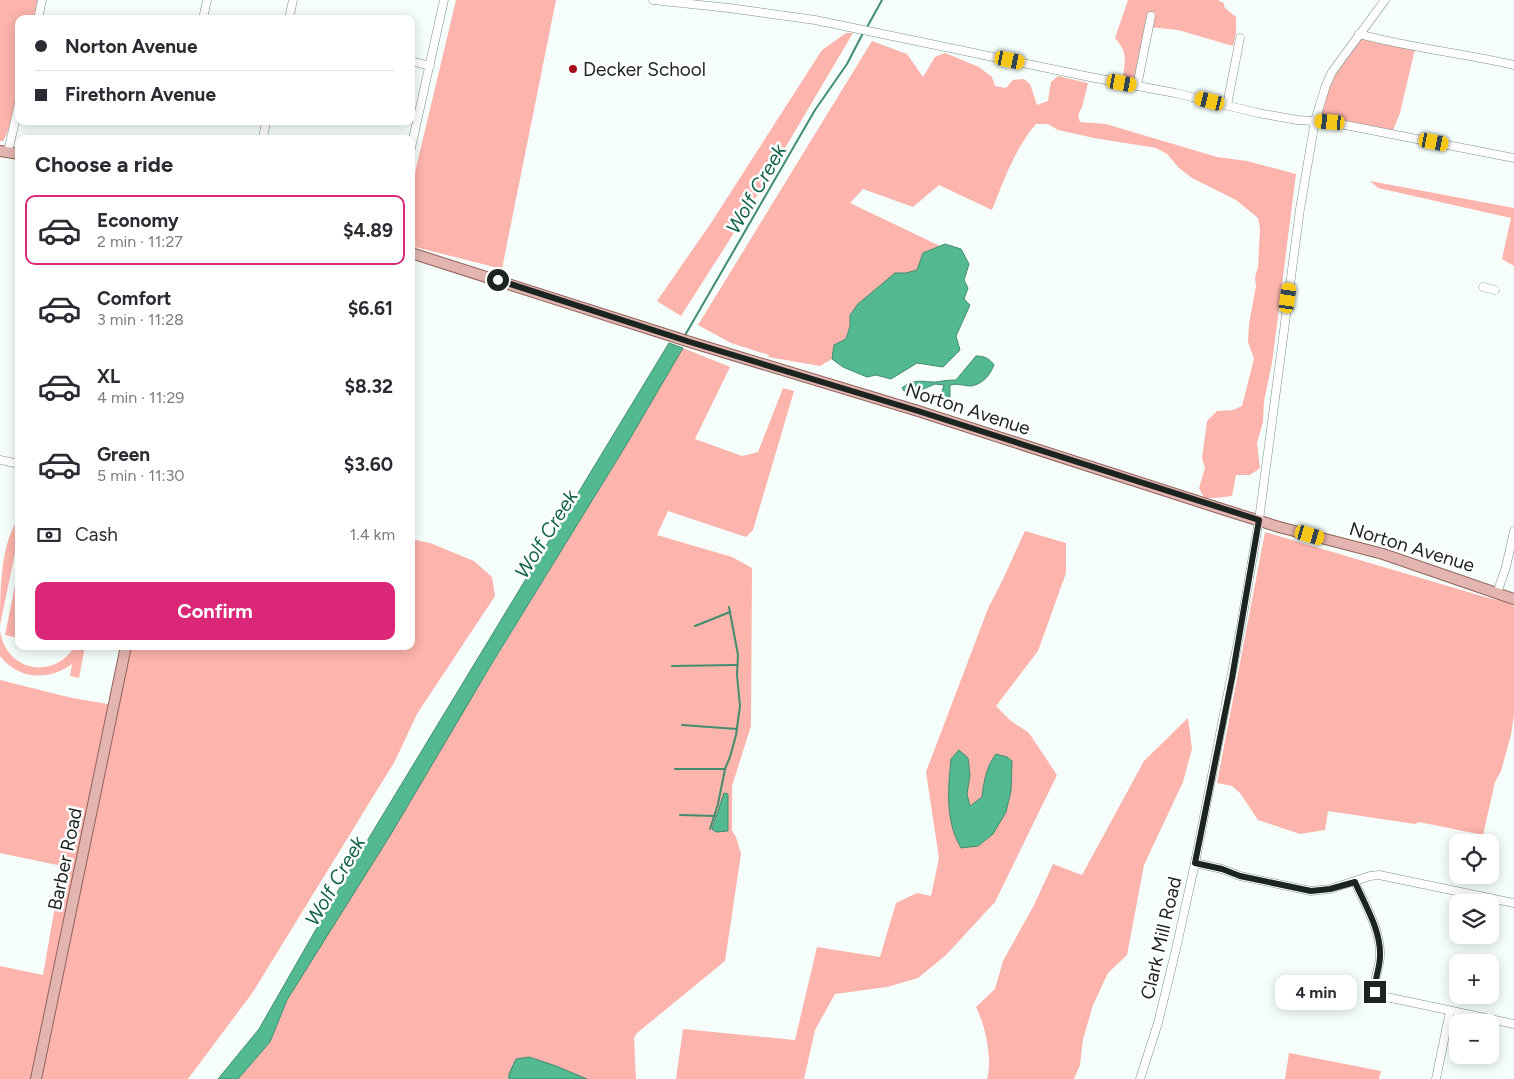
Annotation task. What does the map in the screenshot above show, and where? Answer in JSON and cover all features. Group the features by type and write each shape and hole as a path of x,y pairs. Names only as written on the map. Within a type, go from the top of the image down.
{"main road":[{"name":"Norton Avenue","path":"415,254 670,336 918,411 1259,520 1383,554 1514,599"},
{"name":"Barber Road","path":"36,1079 125,650"}],"street":[{"path":"39,15 42,0"},
{"path":"203,15 207,0"},
{"path":"290,15 293,0"},
{"path":"414,135 444,0"},
{"path":"653,0 761,12 849,26 1297,120 1365,129 1514,158"},
{"name":"Clark Mill Road","path":"1140,1079 1158,1024 1195,863 1246,596 1259,520 1299,214 1315,121 1332,72 1385,0"},
{"path":"1138,86 1151,16"},
{"path":"1360,34 1380,40 1514,65"},
{"path":"1227,105 1240,38"},
{"path":"415,62 430,66"},
{"path":"4,152 15,116"},
{"path":"1483,287 1495,290"},
{"path":"0,460 15,463"},
{"path":"1497,592 1506,567 1514,531"},
{"path":"1195,863 1222,869 1240,876 1311,891 1330,889 1370,876 1389,876 1514,903"},
{"path":"1355,882 1379,940 1380,965 1374,987 1375,992 1380,997 1514,1024"},
{"path":"1436,1079 1450,1011"}],"shaded area":[{"path":"0,0 38,0 35,15 15,15 15,107 10,127 3,141 0,141"},
{"path":"456,0 556,0 502,269 415,247 415,172"},
{"path":"1128,0 1219,0 1236,17 1236,33 1233,46 1178,30 1149,27 1137,86 1122,83 1125,59 1122,49 1115,38"},
{"path":"846,33 853,33 746,214 681,316 657,301 711,223 822,50"},
{"path":"1360,36 1415,49 1400,113 1392,133 1318,119 1328,86"},
{"path":"872,41 907,54 923,77 935,57 945,53 979,67 992,77 995,86 1006,88 1013,80 1024,79 1030,84 1037,105 1048,101 1051,82 1058,76 1088,83 1078,115 1080,122 1106,124 1217,157 1247,161 1296,174 1272,363 1264,401 1263,422 1257,443 1260,468 1250,475 1236,475 1232,496 1204,498 1199,488 1205,468 1202,458 1207,421 1217,411 1233,410 1242,406 1254,359 1248,342 1249,324 1256,286 1255,277 1258,267 1260,229 1258,218 1236,200 1192,178 1179,168 1167,154 1156,148 1058,130 1048,124 1036,124 1016,154 992,210 939,185 913,207 863,189 850,203 940,246 923,253 917,270 895,273 850,315 850,326 846,339 834,345 832,359 820,366 768,357 769,355 731,343 698,325"},
{"path":"1370,181 1514,208 1514,266 1502,259 1511,218 1378,188"},
{"path":"945,244 961,249 969,264 964,280 968,288 964,299 970,305 956,336 960,350 943,367 917,363 891,379 876,375 867,377 843,367 832,359 834,345 846,339 850,326 850,315 858,304 895,273 917,270 923,253"},
{"path":"669,343 683,348 391,834 287,1000 270,1042 238,1079 218,1079 259,1029 358,856"},
{"path":"683,348 730,367 695,439 742,456 758,452 783,388 794,391 753,530 746,537 668,511 657,535 732,557 752,568 751,726 732,786 732,831 736,837 741,854 725,961 637,1033 634,1038 636,1079 238,1079 270,1042 287,1000 628,442"},
{"path":"976,356 986,358 994,365 990,372 986,378 975,385 950,385 950,399 948,402 938,401 934,397 942,392 944,385 935,384 912,394 904,391 902,388 914,382 956,380"},
{"path":"15,525 15,553 0,625 2,569"},
{"path":"1025,531 1066,543 1066,573 1038,651 996,706 1011,721 1029,733 1057,775 995,902 946,955 918,978 887,987 835,994 815,1030 804,1079 676,1079 683,1029 795,1040 817,947 880,957 896,903 917,893 931,896 939,858 926,772 989,606"},
{"path":"1265,532 1506,602 1514,606 1514,714 1511,735 1501,771 1495,782 1483,834 1419,822 1415,824 1328,811 1325,830 1300,834 1258,820 1240,793 1232,786 1217,783"},
{"path":"415,540 430,543 474,561 492,577 495,596 417,714 395,761 253,992 188,1079 0,1079 0,966 43,975 62,866 0,853 0,680 72,698 114,705 125,650 415,650"},
{"path":"15,586 15,637 5,635"},
{"path":"0,631 4,645 11,655 21,663 32,667 44,667 55,664 66,657 72,650 84,650 79,678 70,676 72,664 54,673 44,675 25,674 16,670 0,656"},
{"path":"1188,718 1192,749 1183,782 1144,865 1127,955 1108,973 1093,1005 1083,1039 1080,1065 1074,1079 987,1079 989,1052 976,1007 995,989 1003,961 1034,905 1053,864 1082,875 1144,761"},
{"path":"959,750 968,758 970,775 967,794 970,806 982,797 988,769 996,754 1007,757 1012,761 1011,791 1006,812 993,834 978,846 961,848 952,827 949,805 951,759"},
{"path":"724,793 728,794 728,831 716,832 712,829"},
{"path":"1289,1053 1381,1071 1379,1079 1285,1079"},
{"path":"529,1057 587,1079 509,1079 509,1074 516,1059"}],"waterway":[{"name":"Wolf Creek","path":"866,29 882,0"},
{"name":"Wolf Creek","path":"684,337 815,110 847,64 863,33"},
{"path":"710,829 718,804 725,769 736,735 740,706 737,675 738,655 729,607"},
{"path":"695,626 730,612"},
{"path":"672,666 737,665"},
{"path":"682,725 737,729"},
{"path":"675,769 725,769"},
{"path":"680,815 715,816"}],"place":[{"name":"Decker School","path":"573,69"}],"route":[{"path":"498,280 1259,520 1232,678 1195,863 1222,869 1240,876 1311,891 1322,891 1355,882 1379,940 1380,965 1374,987 1375,992"}]}
